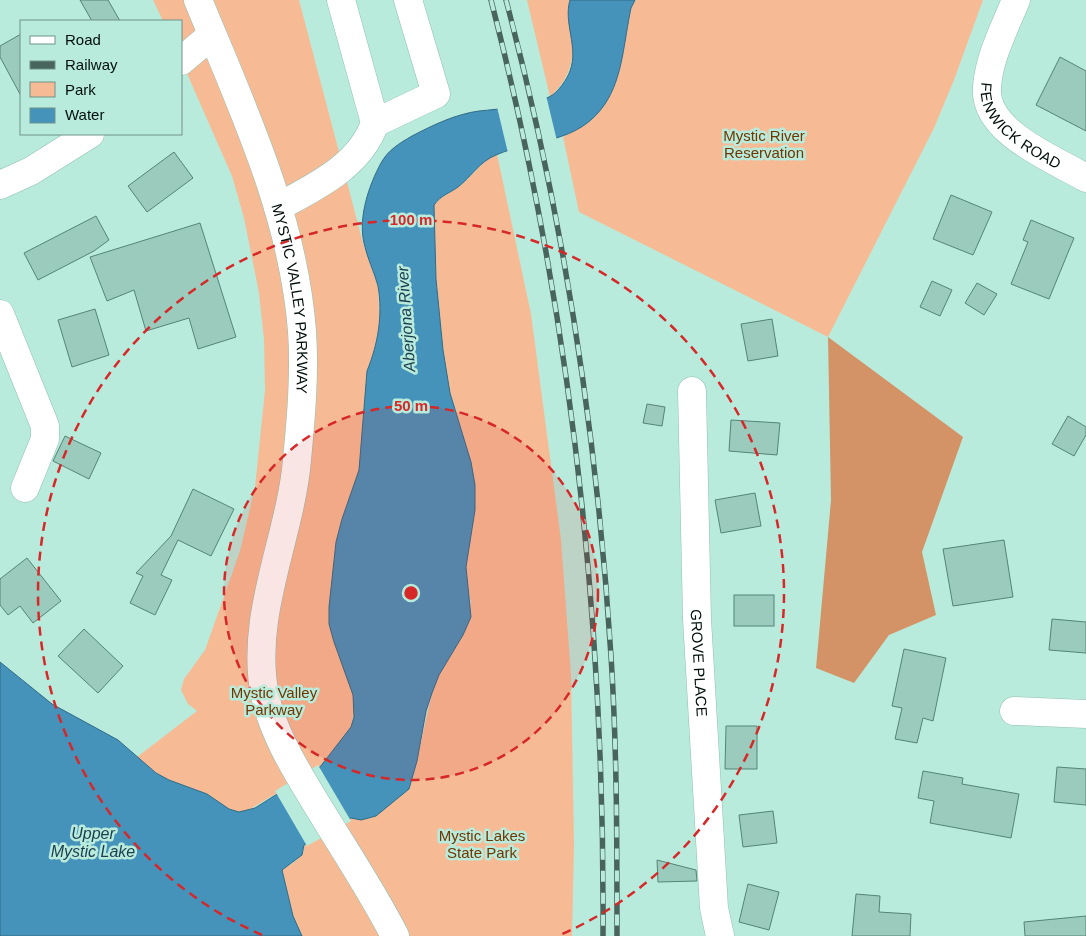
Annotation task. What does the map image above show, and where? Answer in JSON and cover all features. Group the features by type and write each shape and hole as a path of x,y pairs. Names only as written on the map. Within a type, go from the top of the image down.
{"street":[{"name":"MYSTIC VALLEY PARKWAY","path":"198,0 259,147 278,207 294,270 302,331 302,398 297,464 265,620 262,671 265,694 274,724 299,776 395,936"},
{"path":"341,0 375,123"},
{"path":"278,207 338,172 362,146 375,123 436,94 408,0"},
{"name":"FENWICK ROAD","path":"1016,0 996,51 987,88 993,114 1008,132 1086,178"},
{"path":"182,60 212,35"},
{"path":"0,185 31,171 88,135"},
{"path":"0,314 45,426 45,439 25,488"},
{"name":"GROVE PLACE","path":"692,391 697,619 714,908 720,936"},
{"path":"1014,711 1086,714"}],"green space":[{"name":"Mystic Valley Parkway","path":"153,0 299,0 363,243 378,287 380,321 373,356 367,371 359,470 336,542 329,607 329,624 353,695 355,706 351,727 320,767 247,811 239,812 229,809 207,794 169,780 156,773 137,757 197,711 188,704 181,690 184,679 205,650 240,551 255,487 265,390 264,340 259,293 244,218 232,176 182,62 182,20 163,20"},
{"path":"527,0 570,0 568,14 572,38 572,57 568,74 550,97"},
{"name":"Mystic River Reservation","path":"635,0 983,0 954,80 934,128 828,337 579,212 563,137 597,111 607,97 619,66 631,8"},
{"name":"Mystic Lakes State Park","path":"497,154 531,314 561,540 571,675 574,844 572,936 302,936 293,916 282,870 302,854 304,846 352,818 361,820 376,816 413,778 432,693 439,675 463,635 471,602 467,585 466,567 475,510 475,485 471,462 450,393 443,350 436,279 434,205"}],"shaded area":[{"path":"828,337 963,437 922,552 936,615 889,635 854,683 816,668 831,500"}],"water":[{"path":"570,0 635,0 631,8 616,82 605,104 582,127 568,134 490,158 480,165 463,183 443,196 434,205 436,279 443,350 450,393 471,462 475,485 475,510 466,567 471,617 463,635 439,675 432,693 426,711 417,761 409,789 376,816 361,820 351,818 304,845 302,855 282,870 293,916 302,936 0,936 0,662 52,704 118,740 156,773 169,780 207,794 229,809 239,812 255,808 320,767 351,727 354,717 353,695 329,624 329,607 336,542 359,470 367,371 377,340 380,319 378,286 365,249 362,223 369,191 387,154 412,136 453,117 479,111 524,105 549,97 556,92 567,78 572,62 573,53 568,17"}],"pier":[{"path":"546,95 557,141 508,153 497,107"},
{"path":"318,765 351,821 307,846 275,791"}],"building":[{"path":"80,0 108,0 119,20 91,20"},
{"path":"20,35 20,94 0,57 0,46"},
{"path":"1060,57 1086,71 1086,131 1036,105"},
{"path":"174,152 193,178 147,212 128,186"},
{"path":"951,195 992,212 973,255 933,239"},
{"path":"96,216 109,240 94,251 38,280 24,253"},
{"path":"1031,220 1074,238 1049,299 1011,284 1028,242 1023,240"},
{"path":"200,223 236,337 198,349 189,318 146,331 134,290 107,301 90,257"},
{"path":"932,281 952,290 940,316 920,307"},
{"path":"977,283 997,294 984,315 965,303"},
{"path":"95,309 109,355 72,367 58,320"},
{"path":"772,319 778,356 748,361 741,324"},
{"path":"647,404 665,407 662,426 643,423"},
{"path":"1068,416 1086,427 1086,435 1074,456 1052,444"},
{"path":"731,420 780,423 777,455 729,451"},
{"path":"65,436 101,453 89,479 53,461"},
{"path":"193,489 234,509 211,556 178,540 161,575 172,580 155,615 130,603 143,576 136,573 171,536"},
{"path":"755,493 761,526 721,533 715,500"},
{"path":"1004,540 1013,597 953,606 943,549"},
{"path":"27,558 61,601 33,623 20,606 8,615 0,605 0,579"},
{"path":"734,595 774,595 774,626 734,626"},
{"path":"1052,619 1086,622 1086,653 1049,650"},
{"path":"84,629 123,666 98,693 58,656"},
{"path":"904,649 946,658 933,721 923,718 917,743 895,739 902,708 892,706"},
{"path":"726,726 757,726 757,769 725,769"},
{"path":"1057,767 1086,769 1086,805 1054,802"},
{"path":"923,771 963,778 962,784 1019,794 1011,838 930,823 934,801 918,798"},
{"path":"773,811 777,843 743,847 739,815"},
{"path":"657,860 696,870 697,881 658,882"},
{"path":"748,884 779,892 769,930 739,922"},
{"path":"856,894 880,896 879,912 911,914 910,936 852,936"},
{"path":"1086,916 1086,936 1025,936 1024,922"}],"railway":[{"path":"491,0 519,115 542,231 562,348 577,465 589,582 597,700 602,818 603,936"},
{"path":"506,0 526,81 561,243 587,407 597,490 613,691 617,936"}],"water label":[{"name":"Aberjona River","path":"406,319"},
{"name":"Upper Mystic Lake","path":"93,842"}]}
